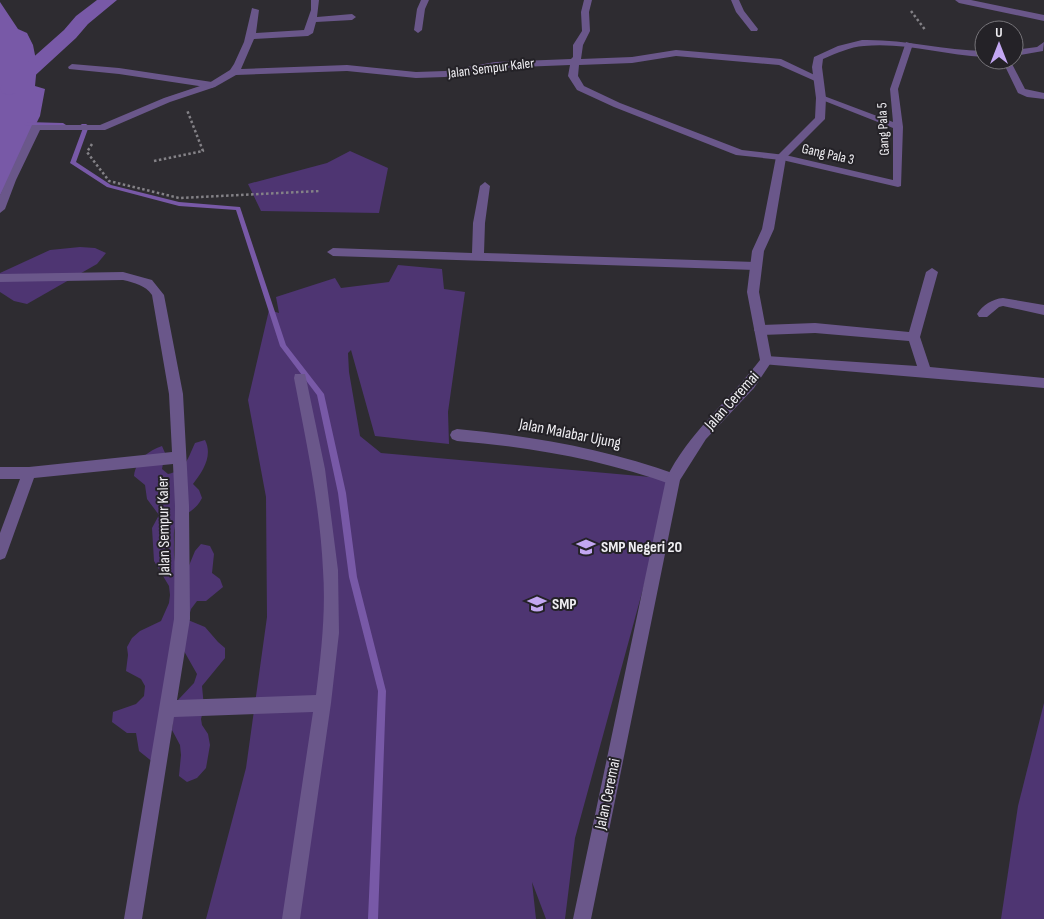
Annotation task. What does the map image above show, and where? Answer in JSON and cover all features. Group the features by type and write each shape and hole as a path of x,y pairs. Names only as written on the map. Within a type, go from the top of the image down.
{"street":[{"path":"252,36 308,32 316,0"},
{"path":"418,30 422,4 425,0"},
{"path":"588,0 585,12 586,31 578,45 578,57 574,61 573,76 580,88 617,105 740,152 781,157 820,119 819,57 828,52 856,43 877,41 909,44 929,50 974,53"},
{"path":"735,0 740,12 754,28"},
{"path":"959,0 1044,18"},
{"path":"234,72 244,56 252,36 255,10"},
{"path":"312,20 352,17"},
{"path":"1024,51 1043,48"},
{"name":"Jalan Sempur Kaler","path":"98,128 167,100 212,85 234,72 347,68 426,75 445,74 495,65 632,60 676,53 781,62 818,79"},
{"path":"0,210 6,180 36,127 73,126 98,128"},
{"name":"Jalan Ceremai","path":"582,919 673,479 701,435 749,384 766,361 753,292 758,251 768,230 781,157"},
{"path":"478,257 479,223 485,186"},
{"path":"333,252 755,266"},
{"path":"925,372 914,338 932,272"},
{"name":"Jalan Sempur Kaler","path":"0,278 123,276 140,279 153,286 158,295 176,394 182,506 182,619 134,919"},
{"path":"983,314 996,303 1003,302 1044,310"},
{"path":"760,330 815,328 914,338"},
{"path":"766,361 925,372 1044,384"},
{"path":"291,919 323,703 331,633 331,570 318,469 300,378"},
{"name":"Jalan Malabar Ujung","path":"457,435 498,438 611,459 673,479"},
{"path":"0,473 29,473 180,457"},
{"path":"0,553 29,473"},
{"path":"169,709 323,703"}],"lane":[{"name":"Gang Pala 5","path":"898,184 898,127 894,89 909,44"},
{"path":"72,67 120,71 212,85"},
{"path":"1011,70 1021,91 1027,94 1044,96"},
{"path":"821,98 898,127"},
{"name":"Gang Pala 3","path":"781,157 898,184"}],"path":[{"path":"154,162 202,151 186,108 167,100"},
{"path":"98,128 87,152 109,181 179,198 321,191"}],"shaded area":[{"path":"0,2 18,29 27,33 33,45 37,65 35,86 45,89 40,116 0,196"},
{"path":"350,151 388,168 379,213 261,211 248,184 327,163"},
{"path":"80,247 95,248 106,253 97,264 27,304 14,301 0,292 0,273 50,250"},
{"path":"398,265 442,269 444,289 465,292 448,412 449,444 375,436 351,350 348,353 349,372 360,436 381,453 673,479 575,838 565,919 546,919 532,882 536,919 206,919 246,768 267,617 266,497 248,400 269,310 279,313 276,297 335,278 341,288 389,282"},
{"path":"205,440 208,452 206,463 193,484 199,490 202,498 193,510 183,516 176,524 174,531 174,558 177,568 188,568 195,551 201,544 210,546 214,554 212,573 220,579 223,587 206,601 197,601 191,609 188,620 205,627 225,648 225,658 202,686 204,707 201,719 202,725 208,734 210,745 206,768 197,778 187,782 179,776 180,745 172,730 174,710 178,700 194,683 197,674 184,651 154,763 139,751 136,733 127,733 112,722 113,712 136,704 144,696 145,686 141,679 126,671 127,647 132,638 140,631 161,621 169,603 170,595 169,586 154,561 152,528 159,515 147,499 145,485 134,476 135,470 144,457 162,446 165,453 162,469 168,474 179,470 186,463 195,443"},
{"path":"1044,703 1044,919 1001,919 1018,806"}],"waterway":[{"path":"9,89 70,34 82,20 108,0"},
{"path":"27,124 63,125"},
{"path":"82,126 86,126 73,163 109,186 179,204 238,208 283,346 320,394 342,493 353,577 382,691 373,919"}],"place":[{"name":"SMP Negeri 20","path":"586,547"},
{"name":"SMP","path":"537,604"}]}
